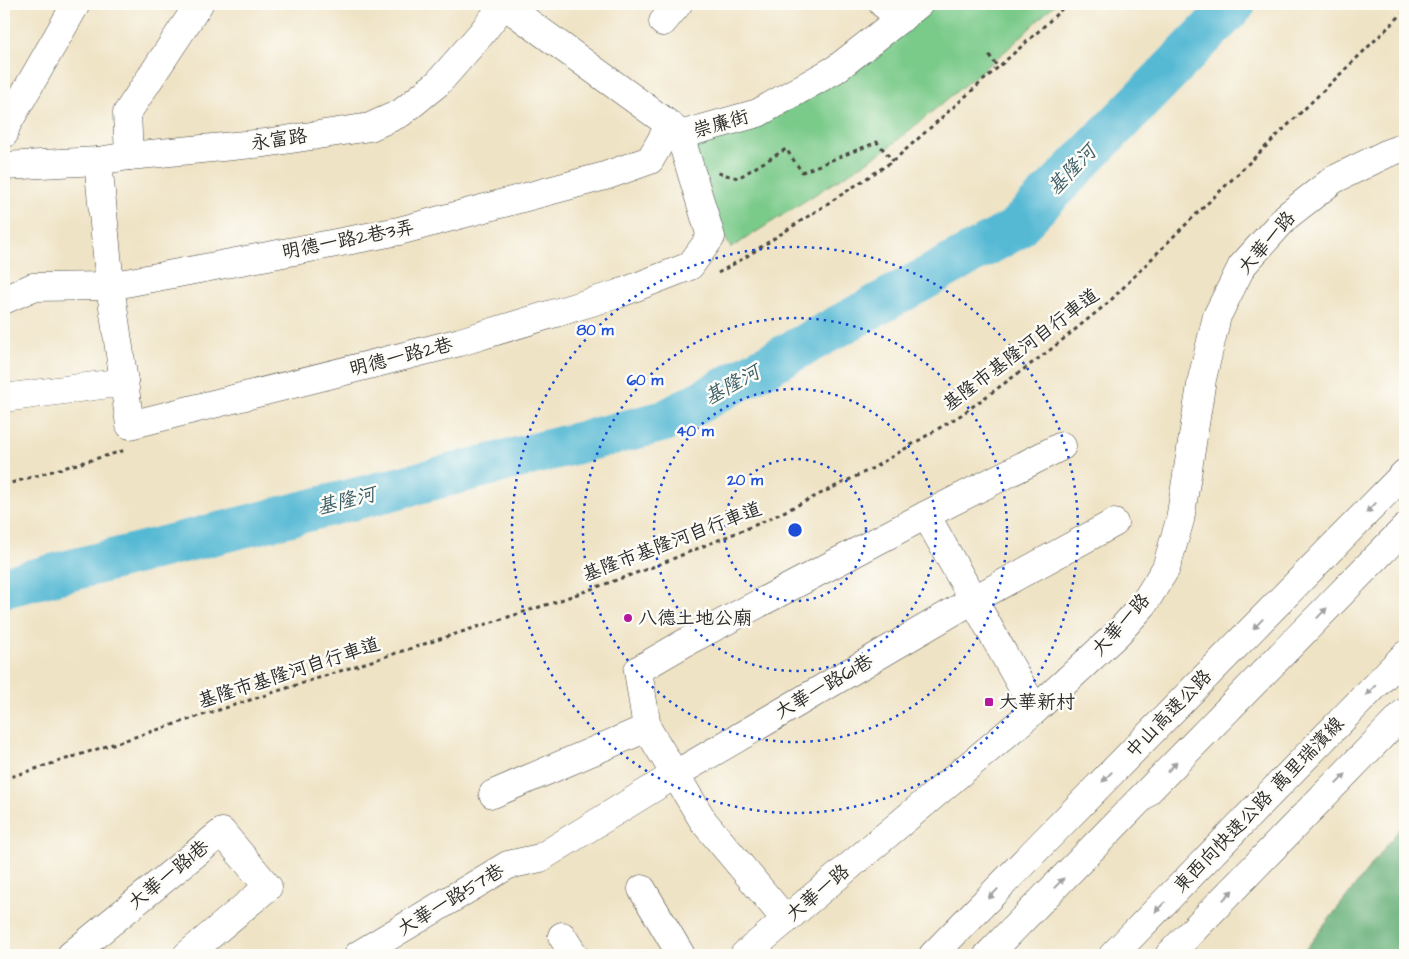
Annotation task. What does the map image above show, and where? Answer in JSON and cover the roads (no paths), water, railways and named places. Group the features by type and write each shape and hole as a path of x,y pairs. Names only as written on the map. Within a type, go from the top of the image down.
{"main road":[{"path":"4,134 6,126 76,4"},
{"path":"128,156 127,113 200,4"},
{"name":"永富路","path":"4,166 98,161 128,156 265,143 370,127 402,113 438,83 481,34 503,4"},
{"name":"崇廉街","path":"503,4 675,130 758,113 836,70 901,9"},
{"name":"明德一路2巷3弄","path":"4,300 33,287 110,286 399,231 605,176 650,160 675,130"},
{"name":"明德一路2巷","path":"124,382 130,425 460,342 618,294 690,266 711,237 675,130"},
{"name":"大華一路","path":"744,955 1035,710 1117,634 1143,604 1166,568 1180,520 1202,379 1217,316 1242,266 1287,216 1333,180 1388,153 1405,147"},
{"path":"4,398 124,382 110,286 98,161"},
{"path":"786,920 704,822 647,728 638,670 688,641 926,515 1062,446"},
{"name":"中山高速公路","path":"933,955 1405,473"},
{"path":"926,515 1035,710"},
{"name":"大華一路61巷","path":"676,774 973,600 1114,523"},
{"name":"中山高速公路","path":"988,955 1405,528"},
{"name":"東西向快速公路 萬里瑞濱線","path":"1113,955 1405,655"},
{"path":"1169,955 1405,712"},
{"path":"493,794 647,728"},
{"name":"大華一路57巷","path":"358,955 508,865 540,858 676,774"},
{"name":"大華一路1巷","path":"72,955 222,832 268,887 187,955"},
{"path":"642,890 681,955"}],"waterway":[{"name":"基隆河","path":"4,587 665,421 1014,230 1235,4"}],"place":[{"name":"八德土地公廟","path":"628,618"},
{"name":"大華新村","path":"989,702"}]}
